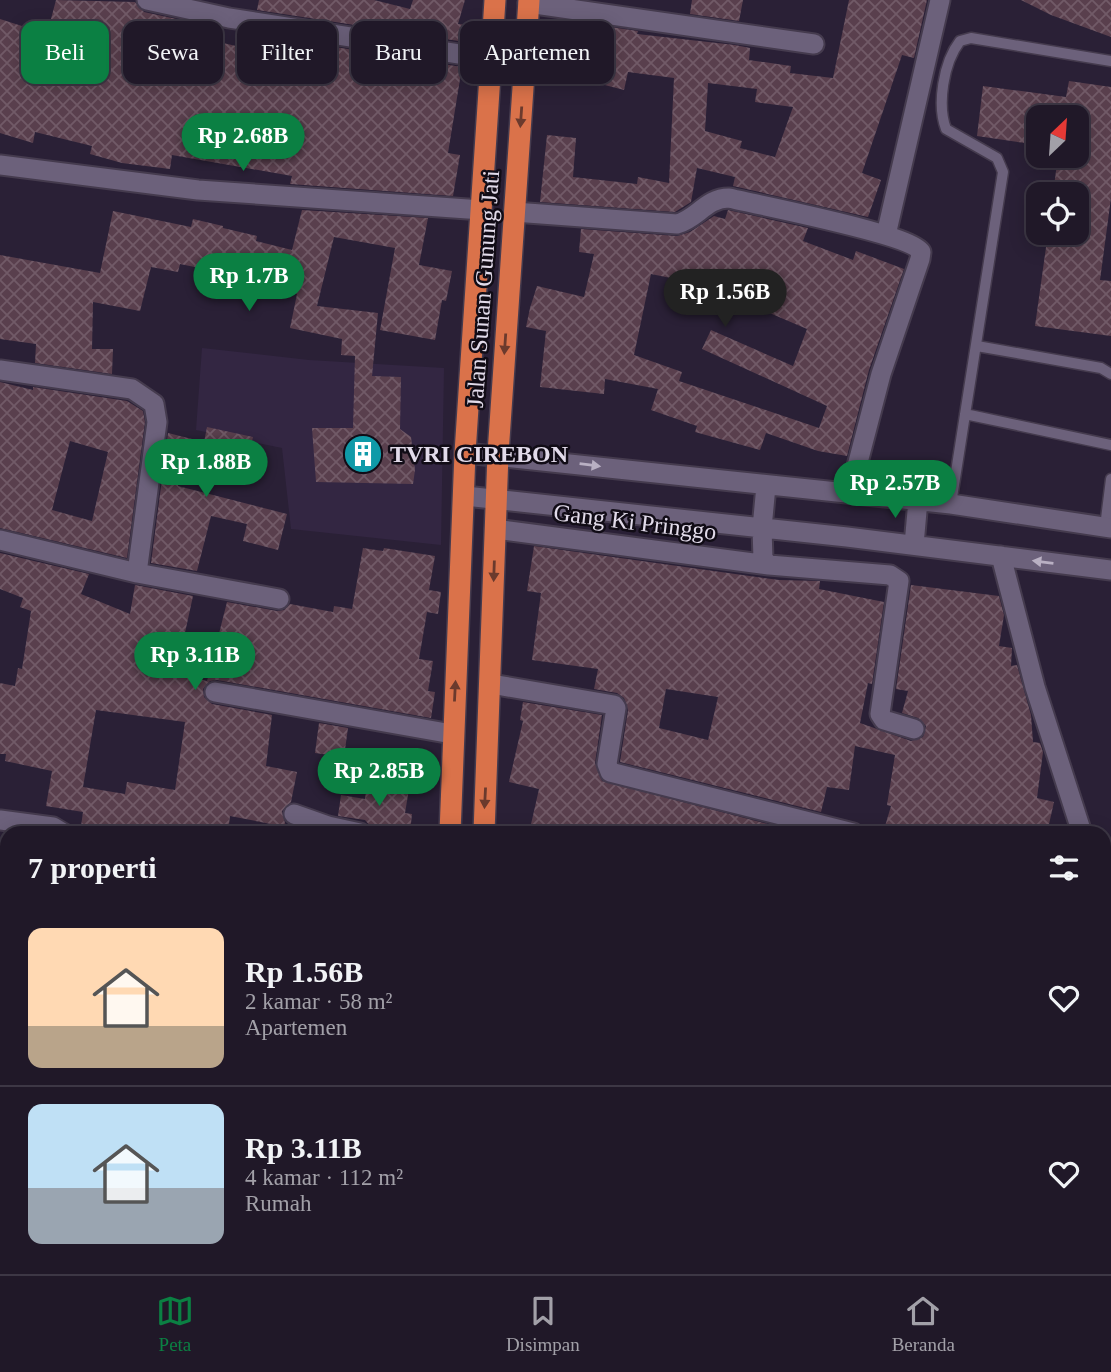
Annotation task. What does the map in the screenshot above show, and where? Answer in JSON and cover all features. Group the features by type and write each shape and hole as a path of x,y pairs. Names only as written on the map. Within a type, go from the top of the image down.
{"highway":[{"path":"493,21 495,0"},
{"name":"Jalan Sunan Gunung Jati","path":"527,21 528,2"},
{"path":"450,826 466,453 489,84"},
{"name":"Jalan Sunan Gunung Jati","path":"484,826 498,454 523,84"}],"street":[{"path":"147,0 229,18 460,50"},
{"path":"886,236 940,0"},
{"path":"528,2 814,44"},
{"path":"0,165 198,190 482,210"},
{"path":"514,212 677,224 688,222 717,199 729,198 886,236 917,247 922,253 881,374 850,493"},
{"path":"0,370 132,389 154,404 157,422 137,573"},
{"path":"466,453 498,454 766,486 918,500 1108,528"},
{"path":"766,486 762,528 764,559 769,565"},
{"path":"465,496 914,545 1111,570"},
{"path":"914,545 918,500"},
{"name":"Gang Ki Pringgo","path":"495,529 769,565 896,578 900,587 880,714 884,720 914,729"},
{"path":"0,540 137,573 279,599"},
{"path":"1001,556 1035,687 1080,826"},
{"path":"491,684 614,705 616,708 607,764 610,772 825,826"},
{"path":"215,692 452,734"},
{"path":"295,814 328,826"},
{"path":"0,820 45,826"}],"lane":[{"path":"951,504 1003,172 997,158 946,129 940,112 952,54 960,41 971,38 1111,61"},
{"path":"977,346 1101,368 1111,374"},
{"path":"965,414 1111,444"},
{"path":"1108,528 1111,479"}],"shaded area":[{"path":"202,348 309,360 444,368 441,545 291,529 282,448 196,430"}],"building":[{"path":"56,0 135,2 144,12 186,21 123,21 123,84 223,84 223,43 237,46 237,84 337,84 337,47 351,50 351,84 446,84 446,64 460,67 448,153 460,155 453,196 290,184 292,176 172,155 170,169 122,163 90,154 92,146 35,132 33,143 0,133 0,19 21,26 21,84 109,84 109,21 50,21"},
{"path":"259,0 374,0 410,9 413,0 465,0 458,24 460,41 446,39 446,21 351,21 351,24 257,10"},
{"path":"692,0 743,0 739,21 690,14"},
{"path":"849,0 927,0 914,58 902,55 862,173 881,180 868,217 733,186 735,177 697,168 691,202 675,212 540,202 547,135 576,138 573,177 637,184 638,177 669,183 674,78 628,72 624,90 601,84 614,84 614,28 638,31 637,34 750,48 749,60 791,66 790,73 833,78","holes":["708,83 757,89 755,102 793,107 775,157 740,148 742,141 705,131"]},
{"path":"1021,0 1111,0 1111,37 1051,15"},
{"path":"1069,81 1111,87 1111,198 1100,280 1111,281 1111,336 1035,326 1046,245 1089,245 1089,182 1055,182 1056,168 1089,168 1089,105 1026,105 1026,143 977,136 983,86 1066,97"},
{"path":"302,210 428,218 419,265 452,271 446,301 442,300 435,340 380,330 395,248 334,237 317,306 378,313 372,376 401,377 400,429 411,437 415,470 413,484 316,482 312,428 353,428 355,356 341,355 342,339 290,328 297,294 283,290 284,285 255,278 256,274 215,265 214,271 180,264 178,272 151,267 140,311 93,302 92,349 113,349 112,374 35,363 36,344 0,339 0,255 100,273 113,211 191,227 193,219 257,236 256,241 292,250"},
{"path":"728,210 808,228 803,241 853,260 856,251 904,269 869,370 847,456 818,451 766,433 760,450 695,432 697,426 651,410 658,389 605,379 604,394 540,387 546,331 526,327 530,308 537,286 584,297 594,254 579,252 581,229 677,236 690,232 714,216 725,219","holes":["651,274 715,287 708,302 730,312 735,298 807,329 793,366 711,330 702,349 827,406 819,428 679,381 682,372 634,355"]},
{"path":"0,382 33,390 33,387 127,401 143,411 145,422 127,558 0,528","holes":["70,441 108,452 92,521 52,510"]},
{"path":"207,427 253,437 243,480 179,479 178,486 287,514 278,550 243,541 247,524 211,516 197,571 151,563 168,433 204,442"},
{"path":"534,546 779,580 820,581 819,589 884,602 872,684 868,683 860,723 911,741 923,737 926,726 918,718 902,713 908,691 896,689 911,585 999,596 1004,615 999,646 1012,648 1011,666 1017,665 1031,715 1033,742 1040,743 1043,752 1037,798 1054,802 1049,826 885,826 891,806 887,805 895,755 855,746 849,790 827,787 821,812 620,762 628,710 624,698 617,693 594,689 598,669 532,660 541,593 527,591","holes":["666,689 718,697 708,740 659,728"]},
{"path":"363,548 383,551 384,548 435,556 429,590 441,592 438,614 427,612 419,659 433,661 428,691 435,692 431,718 217,680 210,681 203,689 204,697 212,704 272,715 266,766 297,772 291,802 282,811 286,826 230,816 229,826 81,826 83,812 46,806 52,771 5,761 6,754 0,754 0,683 15,686 18,668 22,669 31,611 20,607 23,598 0,589 0,553 89,574 81,594 130,614 135,585 193,596 176,674 207,681 227,602 277,611 284,610 290,604 333,612 334,606 352,609","holes":["96,710 185,722 175,790 127,782 125,794 83,787"]},
{"path":"523,702 602,715 595,763 602,781 768,826 531,826 539,789 509,782 523,721 520,720"},
{"path":"319,723 348,728 344,757 315,753"},
{"path":"367,782 409,789 405,813 412,814 411,826 370,826 365,820 338,816 341,795 365,799"}],"place":[{"name":"TVRI CIREBON","path":"363,454"}]}
